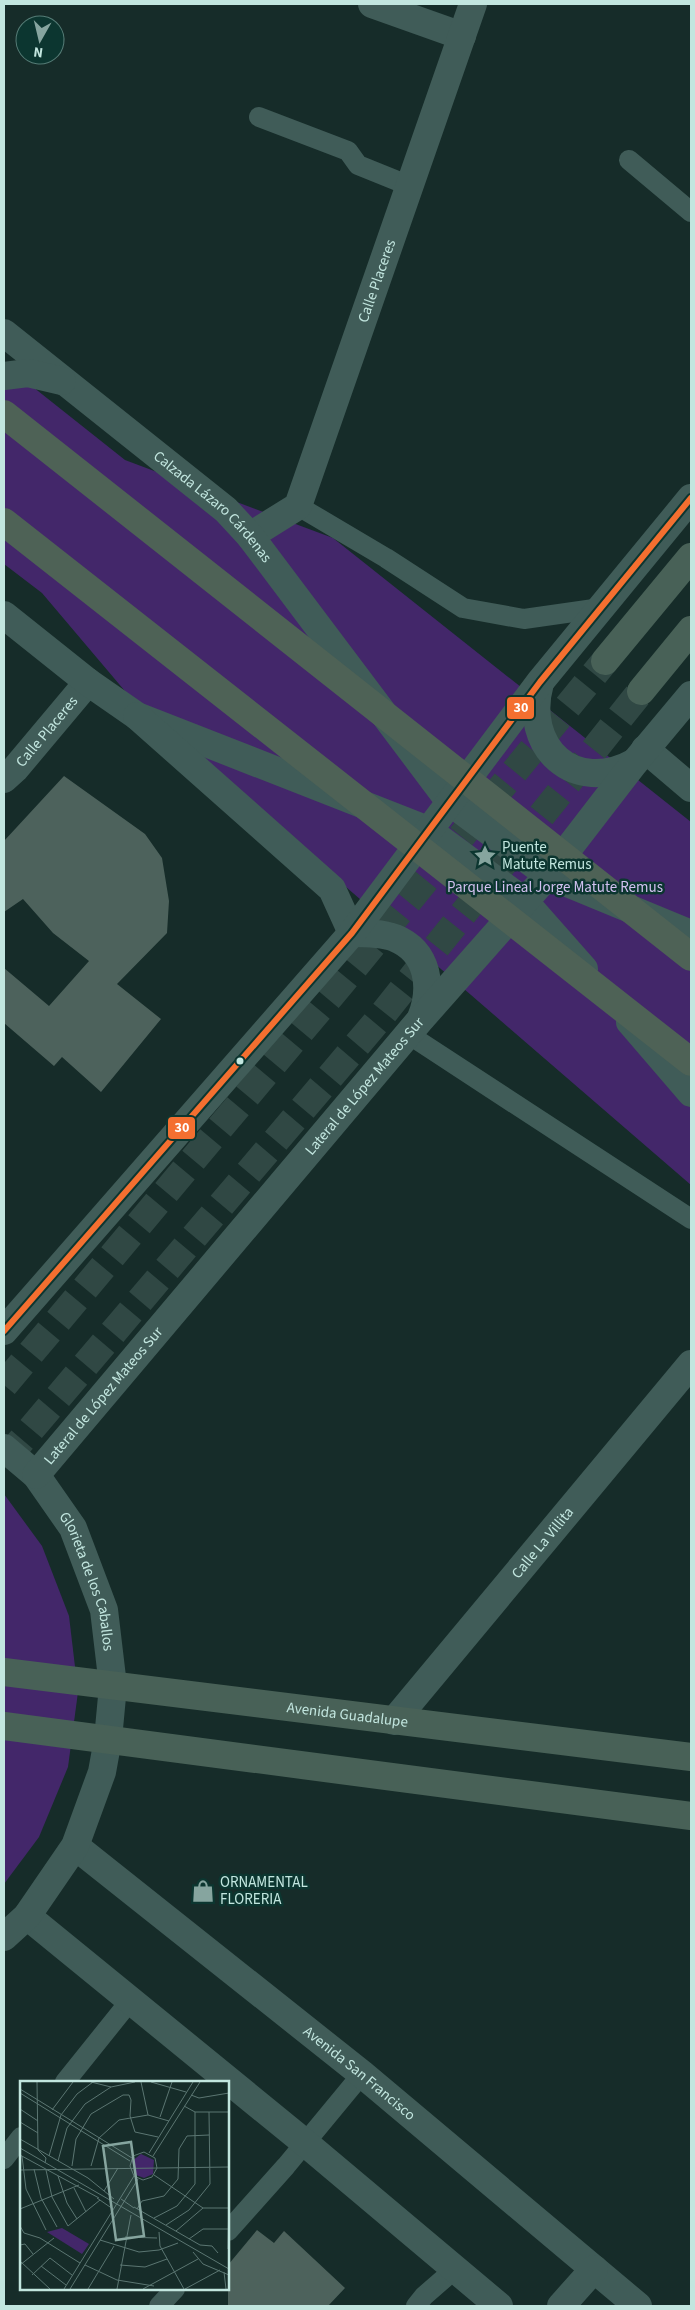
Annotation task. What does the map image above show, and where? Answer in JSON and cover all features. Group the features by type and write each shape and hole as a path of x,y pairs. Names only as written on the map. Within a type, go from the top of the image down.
{"highway":[{"path":"4,414 691,957"},
{"path":"4,522 691,1062"}],"main road":[{"path":"605,661 691,557"},
{"path":"641,691 691,630"},
{"name":"Avenida Guadalupe","path":"4,1672 691,1757"},
{"path":"4,1726 691,1816"}],"street":[{"path":"372,4 462,36"},
{"name":"Calle Placeres","path":"298,506 473,4"},
{"name":"Calzada Lázaro Cárdenas","path":"4,333 226,510 250,536 450,802 548,875 691,934"},
{"path":"4,376 28,373 66,382"},
{"path":"4,1332 352,933 540,682 691,498"},
{"path":"250,536 298,506"},
{"path":"4,615 88,682 137,716 332,889 352,933"},
{"name":"Calle Placeres","path":"4,779 16,770 88,682"},
{"path":"540,682 536,698 536,715 539,731 546,746 556,758 570,768 586,773 603,774 620,770 640,756 691,788"},
{"name":"Lateral de López Mateos Sur","path":"36,1475 414,1027 548,875 640,756 691,695"},
{"path":"137,716 428,830 524,901 691,1093"},
{"path":"633,910 691,915"},
{"path":"352,933 394,938 408,945 418,957 426,972 429,988 426,1004 414,1027"},
{"name":"Calle La Villita","path":"394,1721 691,1364"},
{"name":"Glorieta de los Caballos","path":"4,1448 36,1475 73,1528 104,1610 113,1686 108,1739 102,1772 76,1846 26,1916 4,1937"},
{"name":"Avenida San Francisco","path":"76,1846 362,2074 638,2306"},
{"path":"26,1916 229,2081"},
{"path":"229,2081 499,2306"},
{"path":"561,2306 594,2269"}],"lane":[{"path":"258,117 348,151 358,164 410,186"},
{"path":"628,160 691,212"},
{"path":"298,506 386,558 463,608 524,619 601,608"},
{"path":"414,1027 691,1219"},
{"path":"66,2081 130,2001"},
{"path":"229,2230 362,2074"},
{"path":"4,2159 20,2138"},
{"path":"416,2306 424,2296 455,2269"}],"green space":[{"name":"Parque Lineal Jorge Matute Remus","path":"4,364 125,460 333,538 691,822 691,1185 141,710 42,593 4,564"},
{"path":"4,1494 42,1546 69,1616 78,1692 68,1767 39,1837 4,1884"}],"building":[{"path":"64,776 145,834 162,858 169,901 167,933 117,984 161,1019 101,1092 62,1057 54,1066 4,1023 4,968 49,1006 89,961 53,933 23,899 4,912 4,841"},
{"path":"257,2230 274,2243 284,2231 345,2288 328,2306 228,2306 229,2264"}],"tunnel":[{"path":"4,1385 343,981 605,661"},
{"path":"4,1461 379,1019 641,691"}],"transit line":[{"name":"30","path":"4,1331 352,933 540,682 691,498"}],"place":[{"name":"Puente Matute Remus","path":"485,856"},
{"name":"ORNAMENTAL FLORERIA","path":"203,1891"}]}
